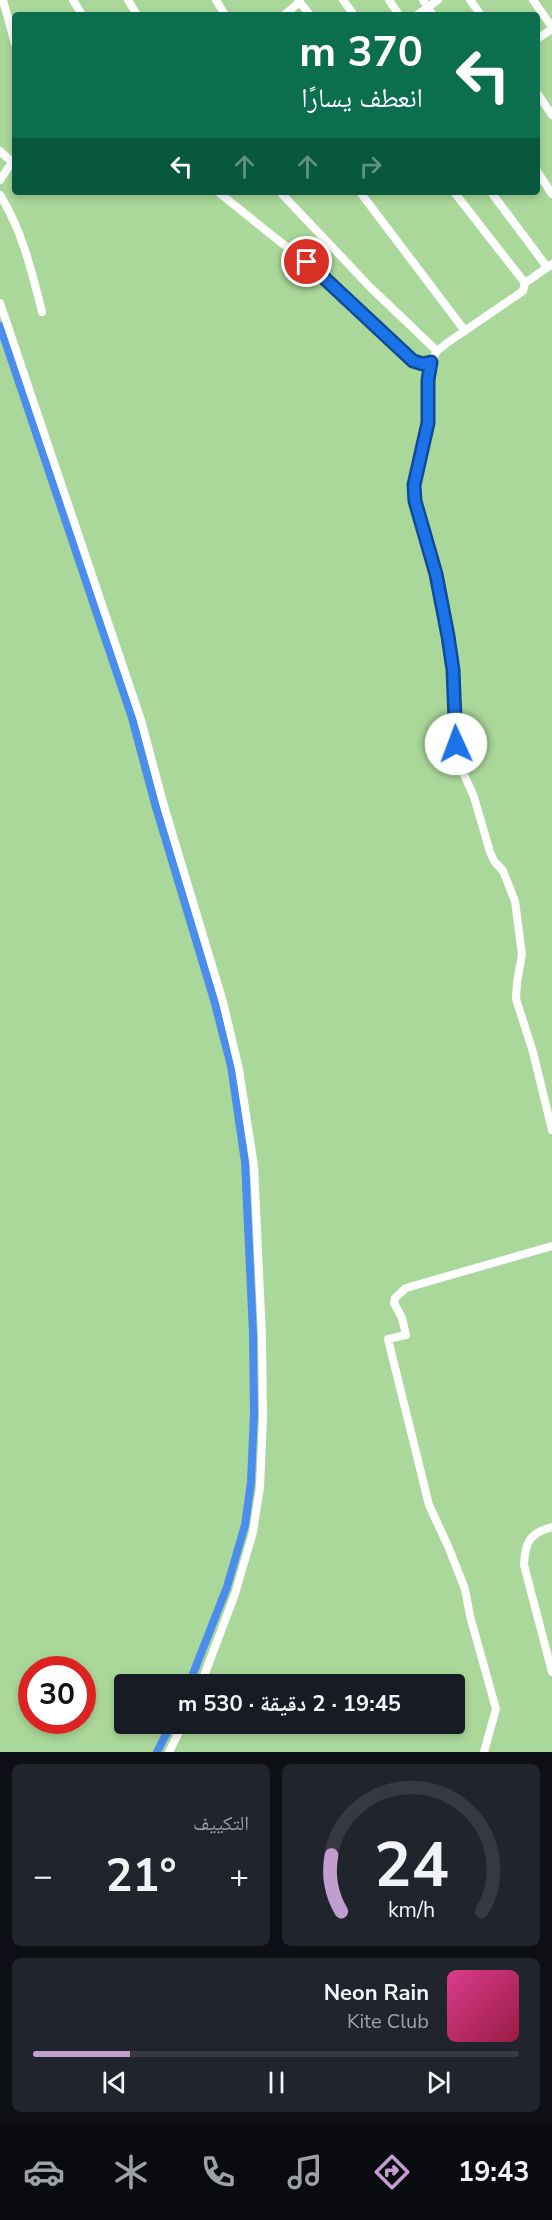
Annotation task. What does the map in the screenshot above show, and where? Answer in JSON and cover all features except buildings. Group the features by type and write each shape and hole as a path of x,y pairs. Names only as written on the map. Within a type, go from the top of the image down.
{"street":[{"path":"3,0 12,33"},
{"path":"425,3 438,0"},
{"path":"533,0 552,28"},
{"path":"287,12 299,1"},
{"path":"540,97 552,115"},
{"path":"0,180 12,163"},
{"path":"540,176 552,194"},
{"path":"0,195 10,211 31,267 42,312"},
{"path":"222,195 318,272 413,361 423,364 431,362"},
{"path":"283,195 377,294 437,351"},
{"path":"362,195 465,331"},
{"path":"456,195 525,283"},
{"path":"493,195 550,265 525,283 523,291 437,351 431,362 428,380 428,423 414,485 415,501 436,574 448,636 453,670 456,744 462,770 474,797 490,852 503,871 515,901 522,955 516,999 533,1052 552,1130"},
{"path":"0,303 141,720 164,806 223,1002 239,1069 254,1166 262,1337 263,1418 260,1487 253,1532 238,1584 205,1674"},
{"path":"484,1752 496,1709 470,1616 465,1588 429,1505 388,1339 406,1335 402,1318 394,1303 395,1298 406,1288 552,1246"},
{"path":"552,1527 543,1529 528,1540 524,1565 552,1672"},
{"path":"169,1752 178,1734"}],"waterway":[{"path":"0,326 132,718 231,1066 245,1162 253,1333 254,1413 251,1482 245,1525 227,1587 193,1674"},
{"path":"157,1752 166,1734"}],"route":[{"path":"307,262 413,361 417,364 431,362 428,380 428,423 414,485 415,501 436,574 448,636 453,670 456,744"}]}
